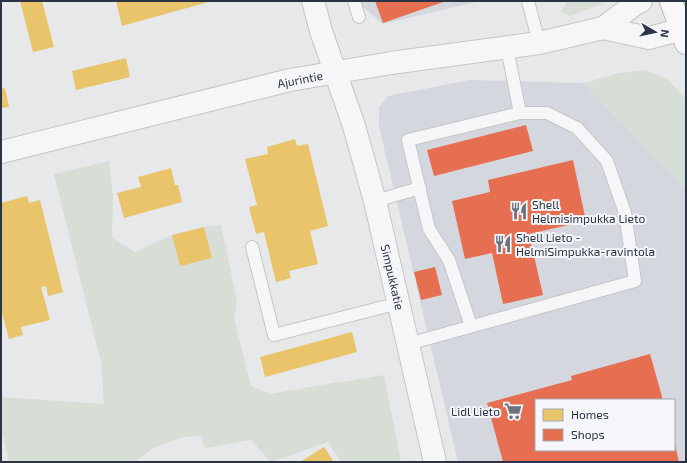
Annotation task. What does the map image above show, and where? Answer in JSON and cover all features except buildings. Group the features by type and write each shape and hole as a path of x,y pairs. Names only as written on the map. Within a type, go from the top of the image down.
{"highway":[{"path":"671,1 684,33"}],"street":[{"name":"Simpukkatie","path":"313,1 321,31 354,126 375,201 435,462"},
{"name":"Ajurintie","path":"1,152 290,80 391,63 539,43 603,28 641,1"},
{"name":"Ajurintie","path":"603,28 649,38 684,33"}],"lane":[{"path":"354,1 359,17"},
{"path":"528,1 539,43"},
{"path":"507,48 520,113"},
{"path":"408,344 635,281 625,213 607,161 577,128 547,113 520,113 408,140 429,229 449,260 470,326"},
{"path":"375,201 420,188"},
{"path":"252,247 274,334 399,303"}],"shaded area":[{"path":"356,1 480,1 383,24"},
{"path":"567,1 606,1 570,16 561,12"},
{"path":"645,70 667,79 686,99 686,190 584,83 620,73"},
{"path":"470,80 584,83 686,190 686,462 458,462 379,126 379,107 388,96"},
{"path":"109,161 113,196 112,237 135,252 172,235 212,258 204,227 221,225 237,301 234,318 251,386 270,394 384,375 401,462 341,462 328,442 271,462 251,440 205,448 200,435 180,438 153,448 135,462 9,462 1,427 1,397 104,404 101,362 54,174"}],"place":[{"name":"Shell Helmisimpukka Lieto","path":"519,211"},
{"name":"Shell Lieto - HelmiSimpukka-ravintola","path":"503,244"},
{"name":"Lidl Lieto","path":"513,411"}]}
